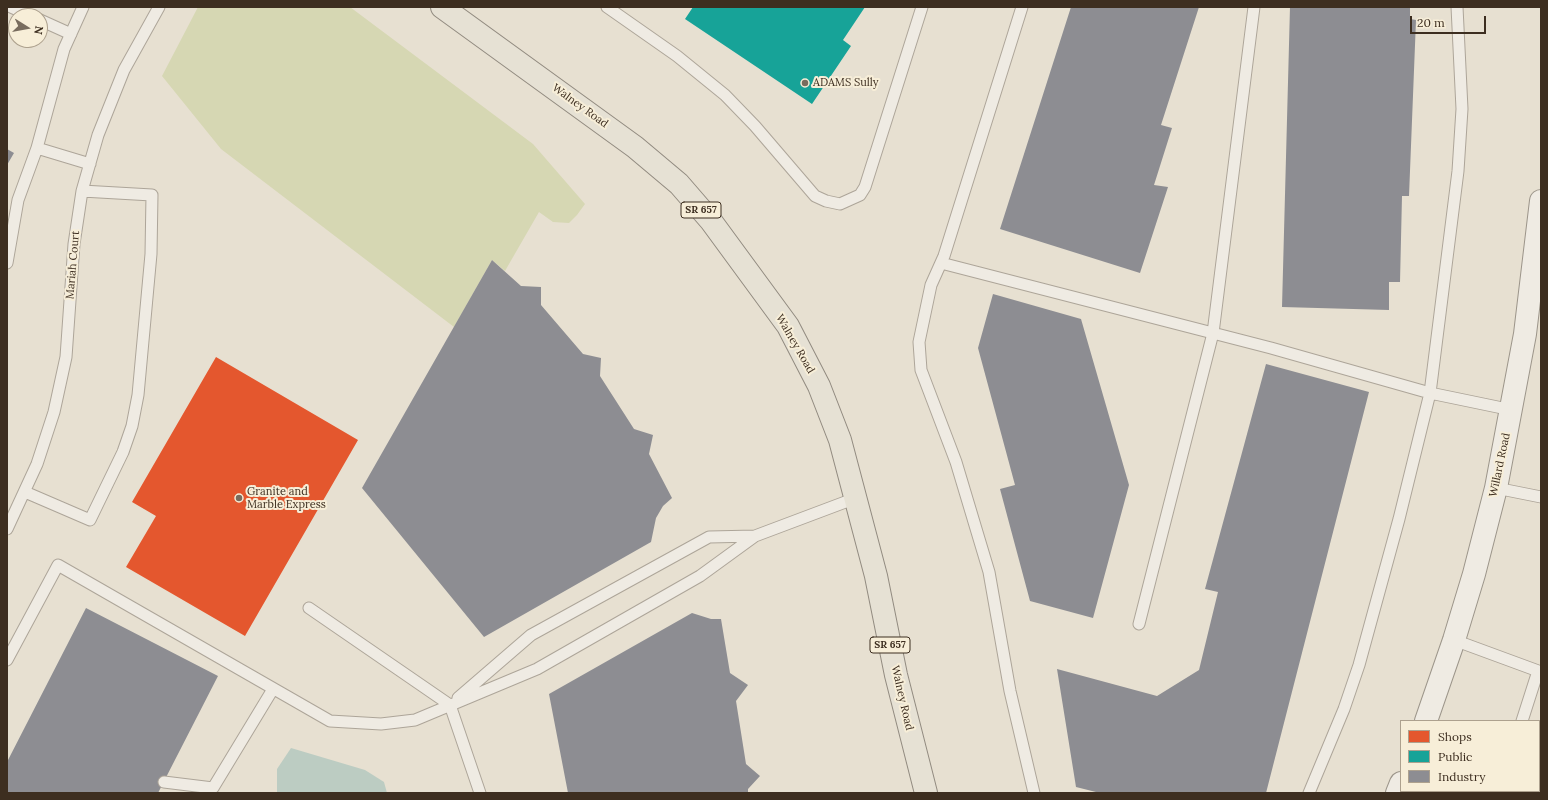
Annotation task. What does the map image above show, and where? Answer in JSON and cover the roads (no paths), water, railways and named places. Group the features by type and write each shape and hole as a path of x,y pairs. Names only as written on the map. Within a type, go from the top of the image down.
{"main road":[{"name":"Walney Road","path":"442,7 635,147 679,184 711,221 788,326 819,386 840,440 876,576 896,675 926,793"},
{"name":"Willard Road","path":"1426,720 1454,640 1474,574 1496,488 1512,410 1525,334 1538,251 1541,201"}],"lane":[{"path":"7,263 9,238 18,200 37,148 64,49 83,7"},
{"name":"Mariah Court","path":"7,529 37,464 54,412 66,357 74,244 82,191 98,135 124,70 159,7"},
{"path":"611,8 677,56 725,95 815,196 826,201 840,204 860,195 865,187 922,7"},
{"path":"1022,7 941,263 931,286 919,342 921,370 956,462 989,572 1010,691 1034,793"},
{"path":"1139,624 1213,333 1254,7"},
{"path":"1309,793 1344,709 1359,665 1399,518 1430,393 1458,171 1462,109 1456,7"},
{"path":"48,24 71,34"},
{"path":"37,148 90,164"},
{"path":"25,492 90,520 123,452 132,426 138,395 151,254 152,195 82,191"},
{"path":"941,263 1270,348 1430,393 1512,410"},
{"path":"1496,488 1541,497"},
{"path":"7,660 58,565 330,721 381,724 415,720 537,670 700,576 755,536 856,498"},
{"path":"450,705 531,635 538,631 710,537 755,536"},
{"path":"309,608 450,705 480,793"},
{"path":"1454,640 1539,671 1522,720"},
{"path":"164,782 213,788 273,689"}],"place":[{"name":"ADAMS Sully","path":"805,83"},
{"name":"Granite and Marble Express","path":"239,498"}]}
